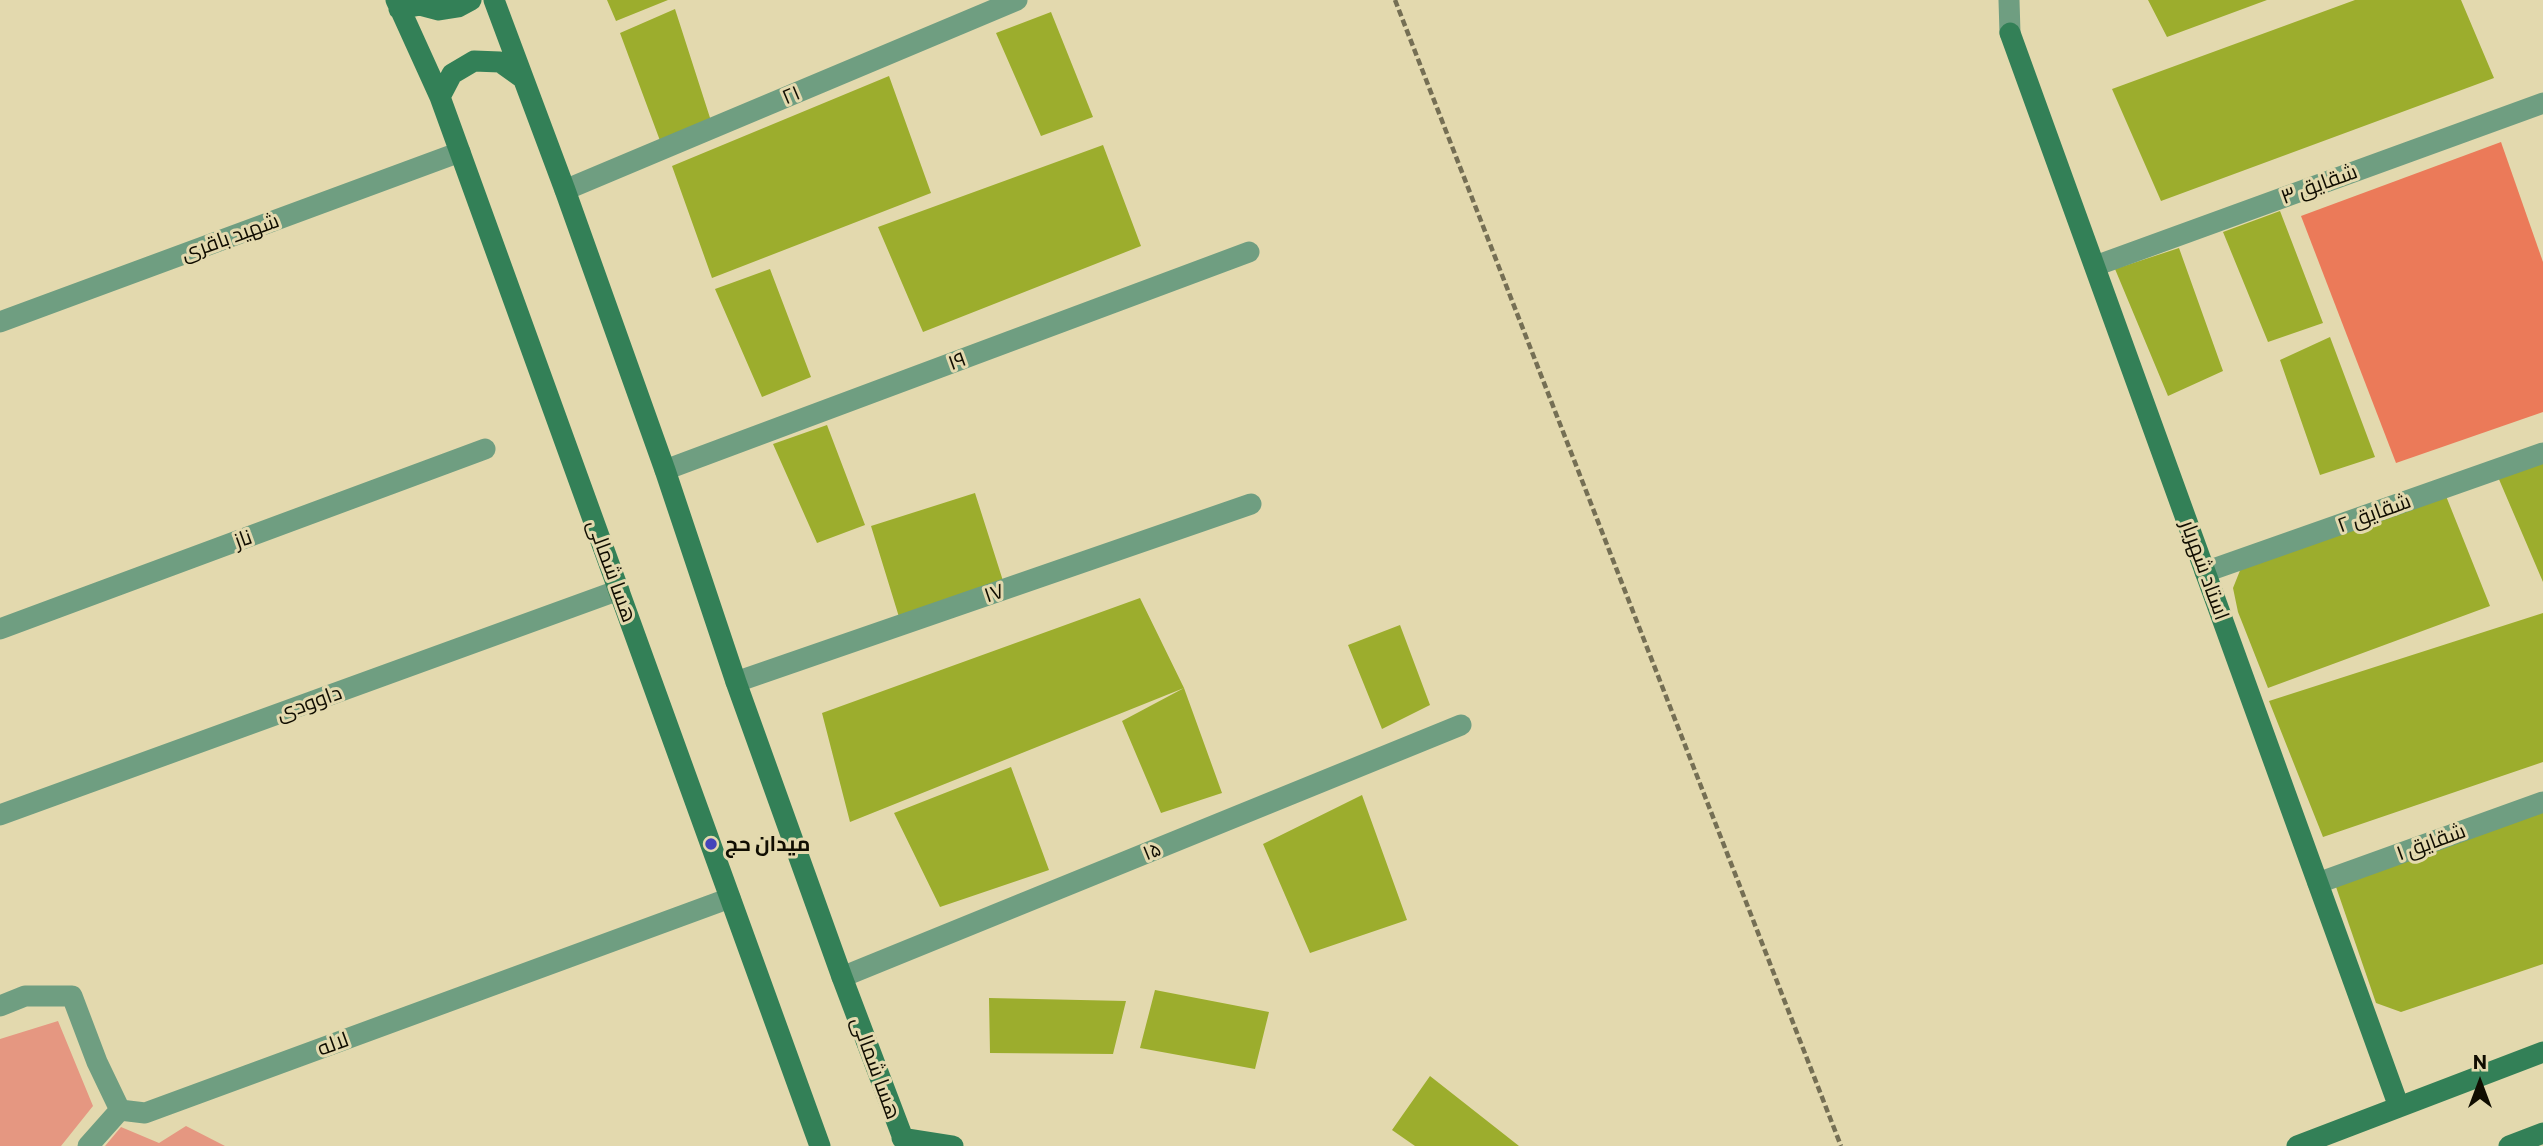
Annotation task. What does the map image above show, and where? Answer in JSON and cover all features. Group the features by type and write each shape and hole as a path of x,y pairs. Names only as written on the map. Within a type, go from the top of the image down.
{"main road":[{"path":"398,4 420,5 439,10 458,8 471,0"},
{"name":"هسا شمالی","path":"494,0 665,470 736,682 904,1142"},
{"name":"هسا شمالی","path":"398,4 440,97 820,1146"},
{"name":"استاد شهریار","path":"2010,33 2399,1107"},
{"path":"440,97 452,74 474,61 500,62 521,77"},
{"path":"2297,1146 2543,1052"},
{"path":"2509,1146 2543,1133"},
{"path":"904,1142 953,1146"}],"street":[{"name":"۲۱","path":"565,190 1017,0"},
{"path":"2009,0 2010,33"},
{"name":"شقایق ۳","path":"2095,266 2543,103"},
{"name":"شهید باقری","path":"0,322 460,152"},
{"name":"۱۹","path":"665,470 1249,252"},
{"name":"ناز","path":"0,629 485,449"},
{"name":"شقایق ۲","path":"2205,572 2543,453"},
{"name":"۱۷","path":"736,682 1251,504"},
{"name":"داوودی","path":"0,815 619,590"},
{"name":"۱۵","path":"842,977 1461,725"},
{"name":"شقایق ۱","path":"2318,883 2543,802"},
{"name":"لاله","path":"120,1110 145,1113 730,898"},
{"path":"0,1006 25,996 72,996 97,1062 120,1110 88,1146"}],"path":[{"path":"1395,0 1841,1146"}],"shaded area":[{"path":"2501,142 2543,262 2543,412 2396,463 2301,216"},
{"path":"58,1021 93,1106 61,1146 0,1146 0,1039"},
{"path":"186,1126 225,1146 105,1146 121,1127 159,1143"}],"building":[{"path":"607,0 668,0 616,21"},
{"path":"2148,0 2267,0 2167,37"},
{"path":"2355,0 2461,0 2494,78 2161,201 2112,89"},
{"path":"675,9 712,124 662,146 620,33"},
{"path":"1051,12 1093,117 1041,136 996,33"},
{"path":"889,76 931,193 712,278 672,166"},
{"path":"1103,145 1141,246 923,332 878,227"},
{"path":"2280,211 2323,323 2268,342 2223,232"},
{"path":"2179,248 2223,371 2168,396 2115,269"},
{"path":"770,269 811,377 762,397 715,289"},
{"path":"2330,337 2375,457 2320,475 2280,360"},
{"path":"827,425 865,525 817,543 773,444"},
{"path":"2543,460 2543,582 2498,477"},
{"path":"975,493 1004,584 899,617 871,526"},
{"path":"2446,496 2490,606 2268,688 2238,612 2233,588 2241,568"},
{"path":"1140,598 1184,688 850,822 822,713"},
{"path":"2543,613 2543,762 2323,837 2269,701"},
{"path":"1400,625 1430,705 1382,729 1348,645"},
{"path":"1184,688 1222,793 1161,813 1122,721"},
{"path":"1011,767 1049,870 940,907 894,813"},
{"path":"1362,795 1407,920 1310,953 1263,844"},
{"path":"2543,812 2543,964 2401,1012 2376,1003 2335,884"},
{"path":"1155,990 1269,1012 1255,1069 1140,1048"},
{"path":"989,998 1126,1001 1113,1054 990,1053"},
{"path":"1430,1076 1519,1146 1415,1146 1392,1130"}],"place":[{"name":"میدان حج","path":"711,844"}]}
